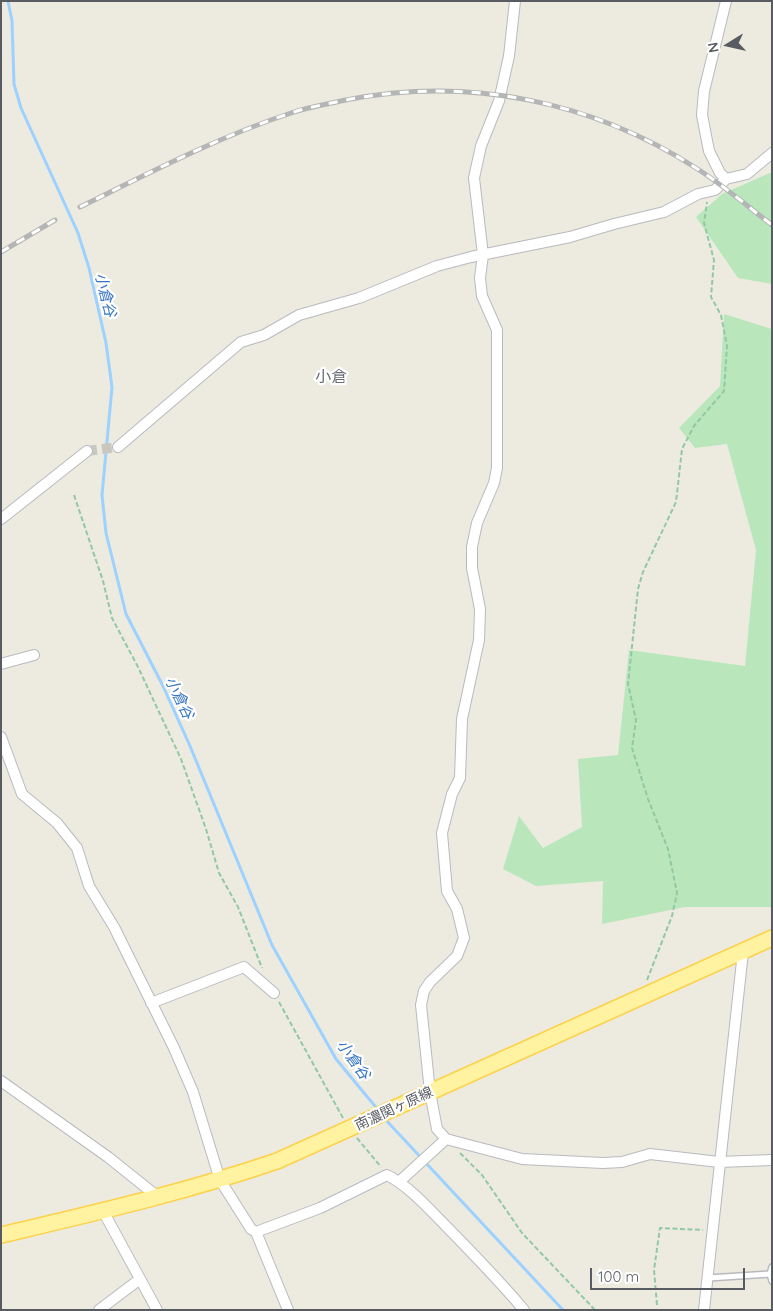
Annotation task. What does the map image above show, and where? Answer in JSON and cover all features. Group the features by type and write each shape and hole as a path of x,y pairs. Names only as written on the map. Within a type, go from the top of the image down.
{"main road":[{"name":"南濃関ヶ原線","path":"1,1235 158,1197 220,1180 277,1161 772,938"}],"street":[{"path":"515,1 509,56 499,101 481,146 474,178 483,255 480,278 482,296 497,330 496,468 494,483 476,523 472,547 472,568 480,609 479,640 462,719 460,778 452,794 442,833 447,891 456,909 464,938 458,956 430,982 424,991 421,1005 430,1092 437,1129 447,1141 522,1159 622,1162 650,1154 719,1162 772,1160"},
{"path":"726,1 704,91 702,115 709,151 720,173 726,179"},
{"path":"118,447 241,342 264,335 298,315 359,298 437,266 570,237 664,212 698,194 715,190 726,179 747,174 772,153"},
{"path":"1,519 87,451"},
{"path":"1,664 34,654"},
{"path":"1,736 22,794 56,823 77,848 89,886 114,927 174,1048 193,1092 220,1180 251,1229 256,1232 288,1310"},
{"path":"704,1310 743,952"},
{"path":"151,1003 244,967 274,993"},
{"path":"1,1080 108,1156 158,1197"},
{"path":"403,1179 447,1141"},
{"path":"256,1232 320,1208 388,1175 403,1179 497,1278 524,1310"},
{"path":"103,1211 157,1310"},
{"path":"98,1310 140,1279"}],"lane":[{"path":"772,1266 770,1274 772,1281"},
{"path":"708,1278 770,1274"}],"path":[{"path":"642,996 672,916 676,893 668,849 648,800 632,748 636,720 628,684 638,589 643,572 676,502 682,449 694,426 724,391 727,346 721,316 711,297 714,260 704,223 708,199 715,190"},
{"path":"74,495 103,581 112,618 138,667 181,759 220,873 238,906 262,970"},
{"path":"274,993 299,1042 388,1175"},
{"path":"447,1141 482,1175 522,1233 595,1310"},
{"path":"657,1305 654,1270 660,1228 712,1231"}],"green space":[{"path":"772,172 772,284 738,278 696,217 722,194"},
{"path":"724,314 772,329 772,907 685,907 602,924 603,881 536,886 503,869 519,816 543,848 582,827 578,759 618,755 629,650 745,666 756,550 727,444 695,448 679,428 720,386"}],"waterway":[{"name":"小倉谷","path":"8,1 12,21 14,84 21,108 78,233 89,268 106,343 112,387 102,495 106,533 126,614 163,686 190,746 272,945 336,1059 379,1111"},
{"name":"小倉谷","path":"384,1118 563,1310"}],"tunnel":[{"path":"87,451 118,447"}],"railway":[{"path":"80,207 210,144 298,111 346,100 392,93 438,91 483,93 528,100 572,111 615,126 656,145 696,168 772,225"},
{"path":"1,252 55,220"}],"district":[{"name":"小倉","path":"331,377"}]}
